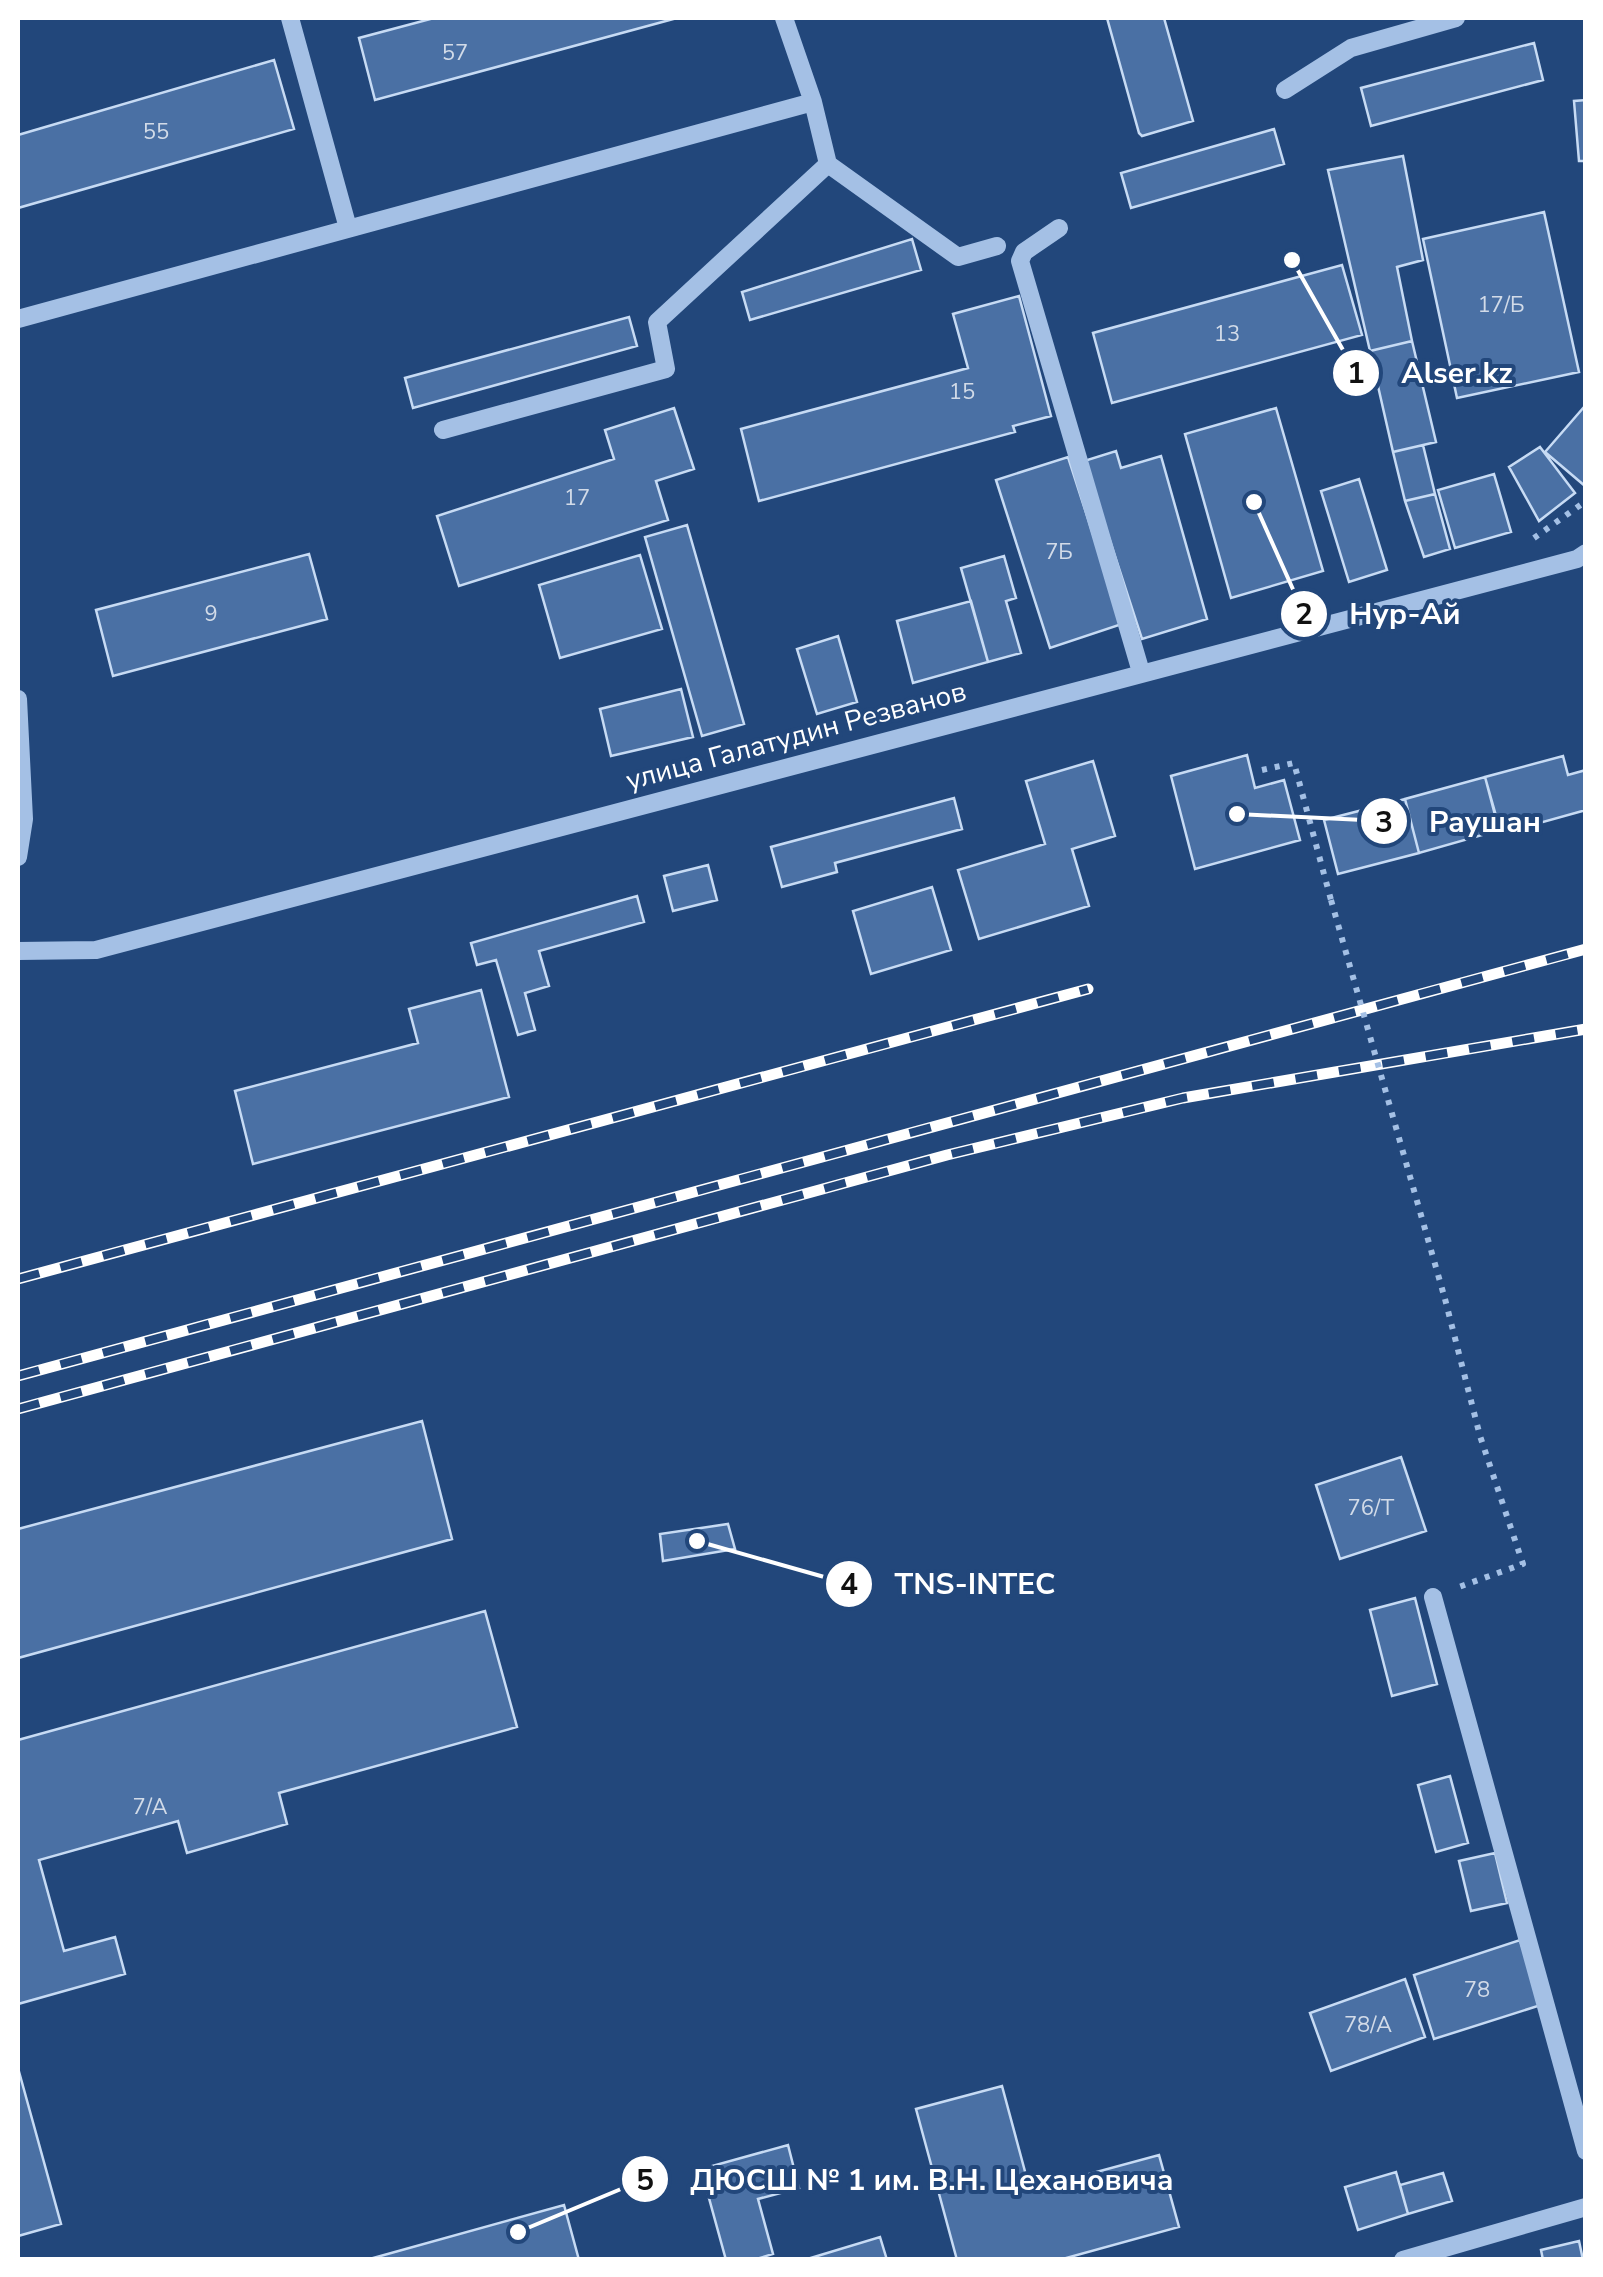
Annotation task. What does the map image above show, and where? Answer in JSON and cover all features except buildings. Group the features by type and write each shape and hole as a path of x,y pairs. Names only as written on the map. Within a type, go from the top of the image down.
{"street":[{"path":"290,18 348,228"},
{"path":"784,18 813,102 828,164 958,257 997,246"},
{"path":"1286,90 1351,48 1456,18"},
{"path":"18,319 813,102"},
{"path":"443,430 666,369 658,322 828,164"},
{"path":"1059,228 1024,252 1020,261 1142,672"},
{"name":"улица Галатудин Резванов","path":"18,951 96,950 1583,557"},
{"path":"18,700 24,819 18,858"},
{"path":"1433,1596 1586,2150"},
{"path":"1403,2260 1586,2208"}],"path":[{"path":"1262,770 1294,763 1480,1436 1523,1564 1433,1596"}],"railway":[{"path":"18,1376 1586,949"},
{"path":"18,1279 1088,989"},
{"path":"18,1409 947,1155 1183,1098 1586,1029"}],"place":[{"name":"Alser.kz","path":"1292,260"},
{"name":"Нур-Ай","path":"1254,502"},
{"name":"Раушан","path":"1237,814"},
{"name":"TNS-INTEC","path":"697,1541"},
{"name":"ДЮСШ № 1 им. В.Н. Цехановича","path":"518,2232"}]}
